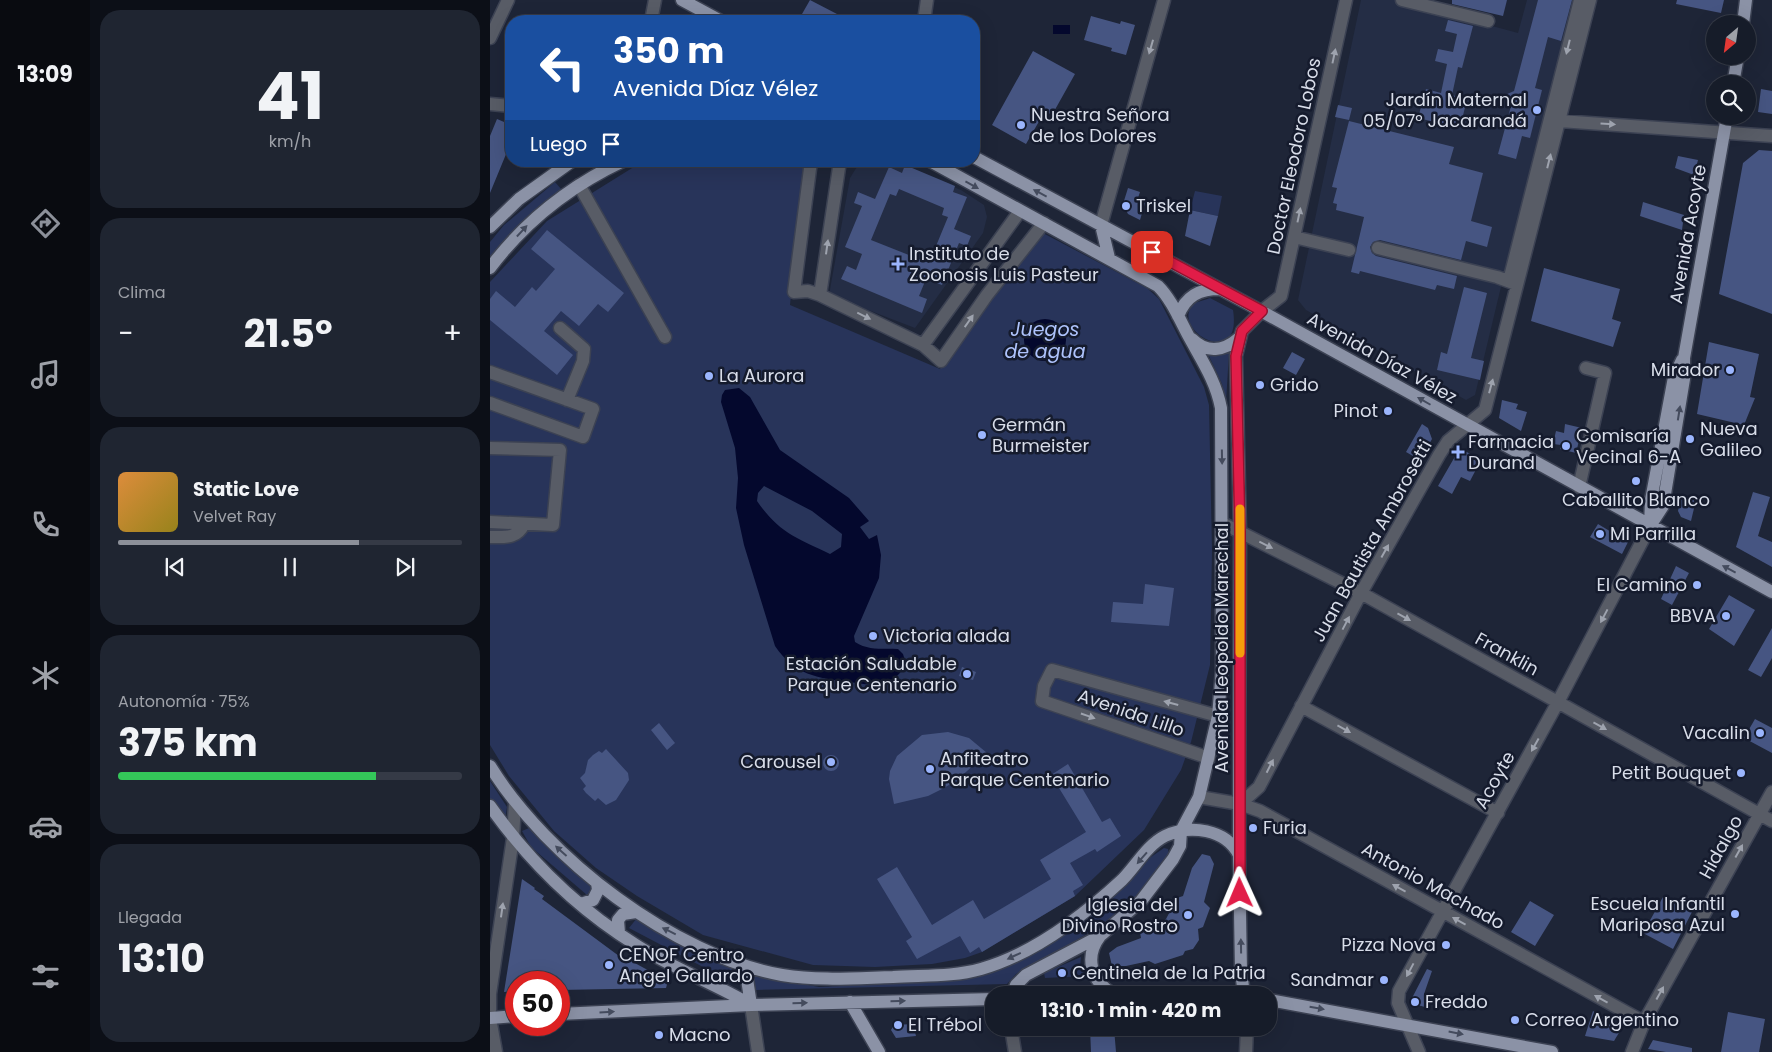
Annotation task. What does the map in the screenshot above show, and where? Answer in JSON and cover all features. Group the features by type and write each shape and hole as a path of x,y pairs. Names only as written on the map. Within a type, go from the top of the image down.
{"main road":[{"path":"682,0 711,15"},
{"path":"1744,15 1746,0"},
{"name":"Avenida Acoyte","path":"1650,526 1651,500 1674,376 1684,358 1725,125"},
{"name":"Avenida Díaz Vélez","path":"980,160 1262,311 1772,592"},
{"path":"490,227 519,199 564,167"},
{"path":"490,268 532,219 579,185 612,167"},
{"path":"941,167 1158,286 1178,316"},
{"path":"1101,225 1109,258"},
{"path":"1178,316 1184,303 1193,295 1205,290 1221,289"},
{"path":"1187,334 1199,345 1210,349 1223,348 1239,338 1249,322 1262,311"},
{"name":"Avenida Leopoldo Marechal","path":"1016,986 1026,975 1100,936 1128,914 1155,884 1173,859 1180,846 1181,831 1199,798 1218,716 1222,670 1222,523 1219,400 1208,369 1178,316"},
{"name":"Avenida Leopoldo Marechal","path":"1239,338 1236,367 1240,532 1239,854 1243,986"},
{"path":"490,766 515,804 549,839 597,883 636,912 663,928 746,966 783,975 830,980 946,974 995,964 1030,948 1069,923 1123,878 1154,843 1166,836 1181,831 1202,830 1218,834 1235,846 1239,854"},
{"path":"490,806 513,838 548,876 619,933 652,954 715,984 751,1005"},
{"path":"581,904 593,900 598,890 597,883"},
{"path":"619,933 618,920 623,914 636,912"},
{"path":"1100,936 1092,950 1091,966 1099,984 1102,986"},
{"path":"746,966 751,1005"},
{"path":"570,1013 751,1005 985,999"},
{"path":"1277,1001 1552,1052"},
{"path":"850,1002 879,1052"},
{"path":"490,1018 505,1017"}],"street":[{"path":"490,38 508,0"},
{"path":"652,15 655,0"},
{"path":"925,15 927,0"},
{"path":"1101,225 1164,0"},
{"name":"Doctor Eleodoro Lobos","path":"1262,311 1281,296 1346,0"},
{"path":"1402,0 1488,21"},
{"path":"1378,248 1508,281 1580,0"},
{"name":"Juan Bautista Ambrosetti","path":"1240,804 1259,787 1361,594 1443,448 1448,441 1485,410 1508,281 1560,121 1590,0"},
{"path":"490,104 505,105"},
{"path":"1560,121 1772,136"},
{"path":"810,167 794,292 808,291 820,295 923,344 941,361 987,295 1044,223"},
{"path":"820,295 839,167"},
{"path":"579,185 664,338"},
{"path":"923,344 1020,211"},
{"path":"1294,237 1349,250"},
{"path":"560,328 584,349 583,361 567,400"},
{"path":"1579,487 1605,373 1586,368"},
{"path":"490,372 593,409 582,437 490,403"},
{"path":"490,448 560,450 553,525 490,522"},
{"name":"Franklin","path":"1222,523 1361,594 1772,821"},
{"path":"490,537 513,536 520,532 524,524"},
{"name":"Acoyte","path":"1419,1052 1398,1002 1399,991 1558,702 1650,526"},
{"name":"Avenida Lillo","path":"1208,758 1042,701 1044,686 1052,670 1218,716"},
{"path":"1301,706 1498,813"},
{"name":"Hidalgo","path":"1632,1052 1644,1022 1772,792"},
{"name":"Antonio Machado","path":"1199,798 1240,804 1260,811 1644,1022"},
{"path":"490,1010 490,994 513,838 515,804"},
{"path":"751,1005 758,1052"},
{"path":"490,1018 496,1052"},
{"path":"1012,1036 1015,1052"},
{"path":"1246,1052 1247,1036"}],"shaded area":[{"path":"1361,0 1396,0 1518,33 1527,0 1576,0 1512,241 1475,395 1466,400 1306,310 1298,300"},
{"path":"634,167 803,167 790,305 940,369 1041,232 1147,288 1159,299 1204,387 1209,405 1212,550 1210,665 1191,742 1181,770 1144,830 1075,896 982,952 965,958 932,964 875,967 813,965 703,935 637,896 596,868 554,831 509,776 490,745 490,282 547,221"},
{"name":"Instituto de Zoonosis Luis Pasteur","path":"857,167 904,167 961,190 984,205 987,217 983,233 915,328 829,295 850,178"},
{"path":"555,182 562,190 490,261 490,242 504,225"},
{"path":"1195,191 1222,196 1218,216 1190,210"},
{"path":"1210,298 1233,310 1233,329 1227,339 1218,342 1207,339 1197,333 1190,324 1189,313 1195,303"},
{"path":"1229,353 1226,402 1222,384 1209,356"},
{"path":"490,781 507,807 505,820 490,800"},
{"path":"529,828 594,886 587,895 531,847 522,831"},
{"path":"1164,848 1168,849 1169,854 1155,875 1120,910 1081,938 1016,974 1007,984 756,990 752,975 819,987 949,981 991,972 1096,910 1123,887 1151,857"},
{"path":"637,918 732,968 730,978 703,967 629,928"},
{"path":"1081,957 1080,968 1086,976 1045,978 1044,973"}],"water":[{"path":"1053,25 1070,25 1070,34 1053,34"},
{"name":"Juegos de agua","path":"1041,319 1049,319 1060,325 1066,340 1060,355 1049,361 1041,361 1030,355 1024,344 1024,336 1030,325"},
{"path":"739,388 750,397 780,450 849,498 869,521 860,527 869,539 877,535 881,555 879,578 854,636 855,642 865,647 898,649 903,654 906,664 893,679 881,684 860,684 817,676 799,669 790,663 775,646 744,545 736,508 738,478 735,448 721,402 725,390","holes":["764,486 812,511 842,534 841,547 830,554 798,539 781,528 757,501 758,493"]}],"building":[{"path":"810,0 837,14 836,15 801,15"},
{"path":"1452,0 1507,0 1503,16 1452,4"},
{"path":"1538,0 1572,0 1561,41 1548,37 1535,88 1542,90 1530,138 1522,136 1516,159 1498,154 1511,106 1506,102 1505,95 1514,91"},
{"path":"1677,0 1724,0 1721,13 1676,4"},
{"path":"1091,16 1120,24 1121,21 1135,25 1126,55 1111,51 1112,48 1084,40"},
{"path":"1448,20 1473,26 1462,68 1458,67 1452,95 1467,99 1460,128 1418,118 1426,89 1441,93 1447,64 1435,61 1438,49 1453,52 1457,34 1445,31"},
{"path":"1033,51 1075,74 1052,115 1045,111 1026,144 992,125"},
{"path":"1761,89 1772,91 1772,114 1758,112"},
{"path":"1338,105 1352,108 1349,120 1335,117"},
{"path":"497,119 505,122 505,157 490,193 490,136"},
{"path":"1349,121 1454,147 1449,164 1483,173 1471,221 1492,227 1487,247 1466,241 1461,260 1380,240 1373,242 1370,247 1372,253 1376,256 1457,276 1454,289 1437,285 1435,290 1360,271 1359,274 1351,272 1364,217 1336,210 1337,204 1333,203 1337,188 1332,187"},
{"path":"1759,150 1772,151 1772,314 1719,294 1743,163"},
{"path":"1678,156 1698,160 1694,175 1675,168"},
{"path":"889,167 902,173 904,167 910,167 955,186 953,192 967,197 954,229 971,236 967,246 959,243 942,285 926,279 919,296 927,299 922,313 841,279 847,266 856,270 862,254 845,247 862,206 854,203 858,192 875,199","holes":["899,189 944,208 942,215 948,217 929,263 871,240 890,194 896,196"]},
{"path":"1128,188 1140,192 1138,198 1146,200 1140,220 1128,214 1123,204"},
{"path":"1643,202 1684,215 1682,230 1640,216"},
{"path":"1190,210 1218,216 1210,246 1185,236"},
{"path":"547,230 624,293 608,312 598,304 579,326 561,311 544,331 573,355 557,375 490,320 490,299 496,291 515,307 532,287 536,291 555,269 531,249"},
{"path":"1544,268 1620,289 1612,319 1621,322 1613,347 1531,321"},
{"path":"1464,287 1487,293 1471,358 1484,361 1480,380 1437,370 1441,352 1447,354"},
{"name":"Mirador","path":"1709,342 1759,354 1750,397 1755,398 1744,425 1697,414"},
{"path":"1292,352 1305,359 1296,375 1283,368"},
{"path":"1502,400 1518,404 1516,409 1527,412 1521,431 1499,418"},
{"path":"1422,424 1428,428 1432,439 1420,460 1406,452"},
{"path":"1565,424 1582,428 1576,453 1560,449 1561,445 1553,444 1556,431 1564,433"},
{"path":"1465,451 1481,460 1470,481 1461,477 1452,494 1438,486 1457,453"},
{"path":"1753,492 1770,497 1758,536 1772,542 1772,567 1736,547"},
{"path":"1681,497 1696,500 1691,521 1681,517 1678,511"},
{"path":"1598,524 1628,542 1622,554 1590,537"},
{"path":"1676,566 1689,573 1672,605 1661,599"},
{"path":"1145,584 1174,588 1169,626 1111,622 1113,602 1143,604"},
{"path":"1729,595 1755,610 1734,646 1709,629"},
{"path":"1772,628 1772,658 1761,677 1748,670"},
{"name":"Estación Saludable Parque Centenario","path":"962,667 976,672 973,680 959,676"},
{"name":"Vacalin","path":"1755,719 1772,728 1772,753 1744,738"},
{"path":"659,723 675,743 667,750 651,730"},
{"name":"Anfiteatro Parque Centenario","path":"948,732 969,738 987,753 956,781 942,789 928,796 894,804 889,779 890,771 897,756 922,735"},
{"path":"606,749 628,773 629,780 616,800 606,805 598,798 595,801 586,793 583,789 586,786 580,778 585,773 588,760 599,751 602,753"},
{"name":"Carousel","path":"828,755 834,755 839,760 837,769 828,771 823,766 823,760"},
{"path":"1068,764 1102,822 1110,818 1121,836 1097,852 1095,849 1070,863 1083,885 1073,891 1075,896 982,952 979,947 970,953 960,936 917,959 906,941 912,937 877,879 897,867 932,925 973,900 984,919 1051,879 1040,860 1086,832 1051,775"},
{"name":"Iglesia del Divino Rostro","path":"1202,854 1210,856 1214,864 1204,902 1210,908 1203,927 1198,929 1199,940 1193,949 1185,951 1183,955 1155,964 1149,961 1126,966 1112,966 1109,953 1117,947 1141,938 1140,932 1151,930 1166,919 1177,898 1183,896 1192,868"},
{"path":"522,879 544,896 542,899 619,956 668,981 666,988 570,990 570,971 507,971"},
{"path":"1663,897 1692,912 1673,949 1643,933"},
{"path":"1530,901 1554,915 1535,946 1511,932"},
{"path":"1427,969 1432,971 1424,994 1428,995 1425,1007 1414,1004 1411,1000"},
{"path":"1593,1011 1619,1027 1620,1031 1614,1041 1585,1036"},
{"path":"1728,1012 1765,1019 1759,1052 1721,1052"},
{"path":"913,1024 916,1036 896,1038 891,1030 894,1025"},
{"path":"1090,1036 1115,1036 1116,1052 1091,1052"},
{"path":"1653,1040 1692,1048 1692,1052 1666,1052 1648,1049"}],"slow traffic":[{"path":"1240,509 1240,653"}],"place":[{"name":"Jardín Maternal 05/07° Jacarandá","path":"1537,110"},
{"name":"Nuestra Señora de los Dolores","path":"1021,125"},
{"name":"Triskel","path":"1126,206"},
{"name":"Instituto de Zoonosis Luis Pasteur","path":"898,264"},
{"name":"Mirador","path":"1730,370"},
{"name":"La Aurora","path":"709,376"},
{"name":"Grido","path":"1260,385"},
{"name":"Pinot","path":"1388,411"},
{"name":"Germán Burmeister","path":"982,435"},
{"name":"Nueva Galileo","path":"1690,439"},
{"name":"Comisaría Vecinal 6-A","path":"1566,446"},
{"name":"Farmacia Durand","path":"1458,452"},
{"name":"Caballito Blanco","path":"1636,481"},
{"name":"Mi Parrilla","path":"1600,534"},
{"name":"El Camino","path":"1697,585"},
{"name":"BBVA","path":"1726,616"},
{"name":"Victoria alada","path":"873,636"},
{"name":"Estación Saludable Parque Centenario","path":"967,674"},
{"name":"Vacalin","path":"1760,733"},
{"name":"Carousel","path":"831,762"},
{"name":"Anfiteatro Parque Centenario","path":"930,769"},
{"name":"Petit Bouquet","path":"1741,773"},
{"name":"Furia","path":"1253,828"},
{"name":"Escuela Infantil Mariposa Azul","path":"1735,914"},
{"name":"Iglesia del Divino Rostro","path":"1188,915"},
{"name":"Pizza Nova","path":"1446,945"},
{"name":"CENOF Centro Angel Gallardo","path":"609,965"},
{"name":"Centinela de la Patria","path":"1062,973"},
{"name":"Sandmar","path":"1384,980"},
{"name":"Freddo","path":"1415,1002"},
{"name":"Correo Argentino","path":"1515,1020"},
{"name":"El Trébol","path":"898,1025"},
{"name":"Macno","path":"659,1035"}],"route":[{"path":"1152,252 1262,311 1242,331 1236,356 1240,532 1240,893"}]}
